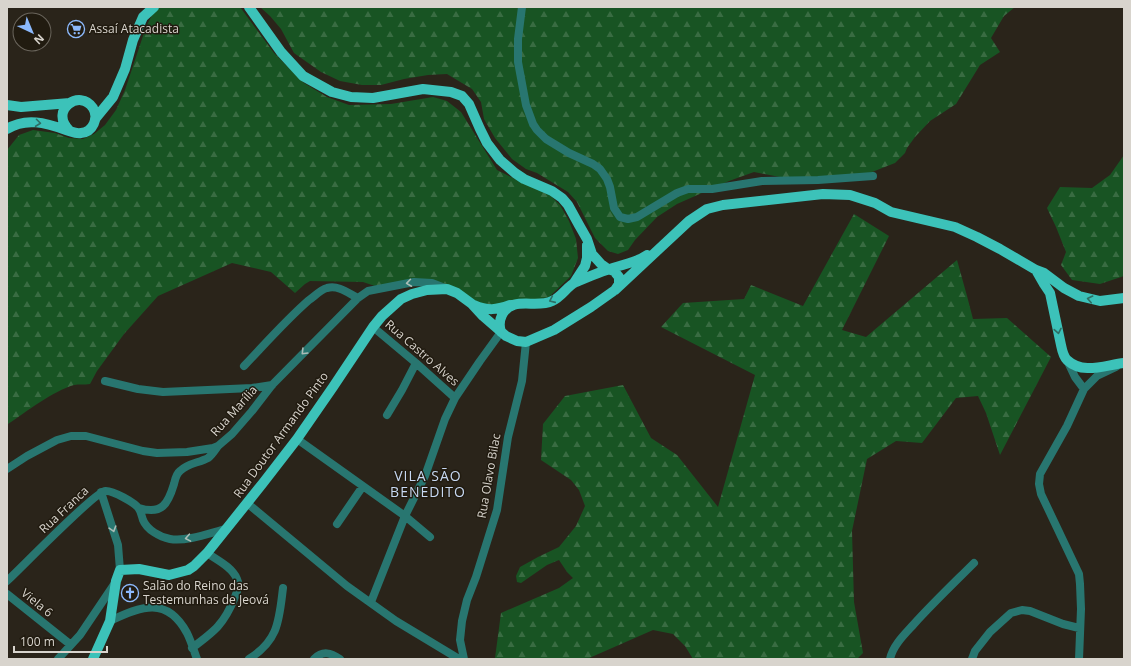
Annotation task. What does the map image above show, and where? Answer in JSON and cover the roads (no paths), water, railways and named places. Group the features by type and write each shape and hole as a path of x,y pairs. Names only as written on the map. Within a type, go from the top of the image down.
{"main road":[{"path":"95,119 113,97 125,69 132,40 143,17 154,7"},
{"path":"249,7 281,52 303,76 332,92 351,97 373,98 423,89 451,92 462,96 469,104 480,129 500,160 515,174 552,191 562,198 568,205 586,239 592,254 608,269 614,271 619,277 619,284 615,290"},
{"path":"7,105 22,107 70,103 80,100 85,101 93,108 95,113 94,124 86,132 80,134 74,133 65,127 62,116 63,111 70,103"},
{"path":"7,129 14,125 33,122 69,130"},
{"path":"574,283 608,269 642,259 707,209 824,194 850,195 875,203 892,212 955,227 990,243 1036,270 1044,273 1071,292 1090,299 1100,301 1124,298"},
{"path":"447,289 458,293 472,304 501,332 511,339 526,342 554,330 615,290 671,237"},
{"path":"472,304 492,310 512,304 552,302 574,283 585,266 587,258 586,239"},
{"path":"1036,270 1050,293"},
{"path":"1059,284 1052,284 1050,286 1050,293 1063,354 1067,360 1082,368 1090,369 1124,363"},
{"name":"Rua Doutor Armando Pinto","path":"120,570 139,569 169,575 188,570 194,566 207,553 247,504 297,439 372,327 382,316 400,299 412,294 427,290 447,289"},
{"path":"501,332 499,325 501,317 504,311 512,304"},
{"path":"93,659 110,621 116,581 120,570"}],"street":[{"path":"522,7 519,28 518,62 526,105 533,124 546,139 600,169 607,179 614,208 620,217 628,219 637,217 677,193 688,189 712,189 762,181 818,180 873,176"},
{"name":"Rua Marília","path":"7,469 26,456 57,440 71,436 86,436 143,451 157,453 187,452 218,446 232,434 272,385 358,298 368,291 414,282 432,283 447,289"},
{"path":"244,366 294,313 321,290 336,287 343,289 358,298"},
{"name":"Rua Castro Alves","path":"372,327 416,363 455,398"},
{"path":"371,602 405,516 425,476 445,419 455,398 501,332"},
{"name":"Rua Olavo Bilac","path":"464,659 460,640 462,621 467,600 476,577 497,510 508,437 522,381 526,342"},
{"path":"1067,360 1075,377 1084,389"},
{"path":"386,415 402,390 416,363"},
{"path":"1079,659 1081,609 1079,574 1041,494 1039,484 1040,474 1067,426 1084,389 1097,376 1124,363"},
{"path":"105,381 138,389 163,392 239,389 272,385"},
{"path":"297,439 405,516 430,537"},
{"path":"139,508 156,510 164,505 169,498 175,479 181,470 207,458 218,446"},
{"path":"337,524 363,486"},
{"path":"101,492 118,545 120,570"},
{"name":"Rua Franca","path":"7,581 101,492 114,492 139,508"},
{"path":"247,504 347,586 396,621 458,659"},
{"path":"139,508 142,519 147,527 155,533 170,539 184,539 226,529"},
{"path":"192,648 220,626 231,608 238,586 234,573 224,564 207,553"},
{"path":"890,659 895,647 904,635 939,596 974,563"},
{"path":"58,659 71,646 116,581"},
{"path":"251,658 268,643 276,630 283,588"},
{"name":"Viela 6","path":"7,594 71,646"},
{"path":"110,621 129,612 147,608 156,608 167,611 174,616 187,634 197,659"},
{"path":"972,659 975,651 990,632 1011,613 1022,610 1030,611 1063,624 1080,628"},
{"path":"314,659 319,654 324,652 333,654 340,659"}],"place":[{"name":"Assaí Atacadista","path":"76,29"},
{"name":"Salão do Reino das Testemunhas de Jeová","path":"130,593"}],"district":[{"name":"VILA SÃO BENEDITO","path":"428,484"}]}
